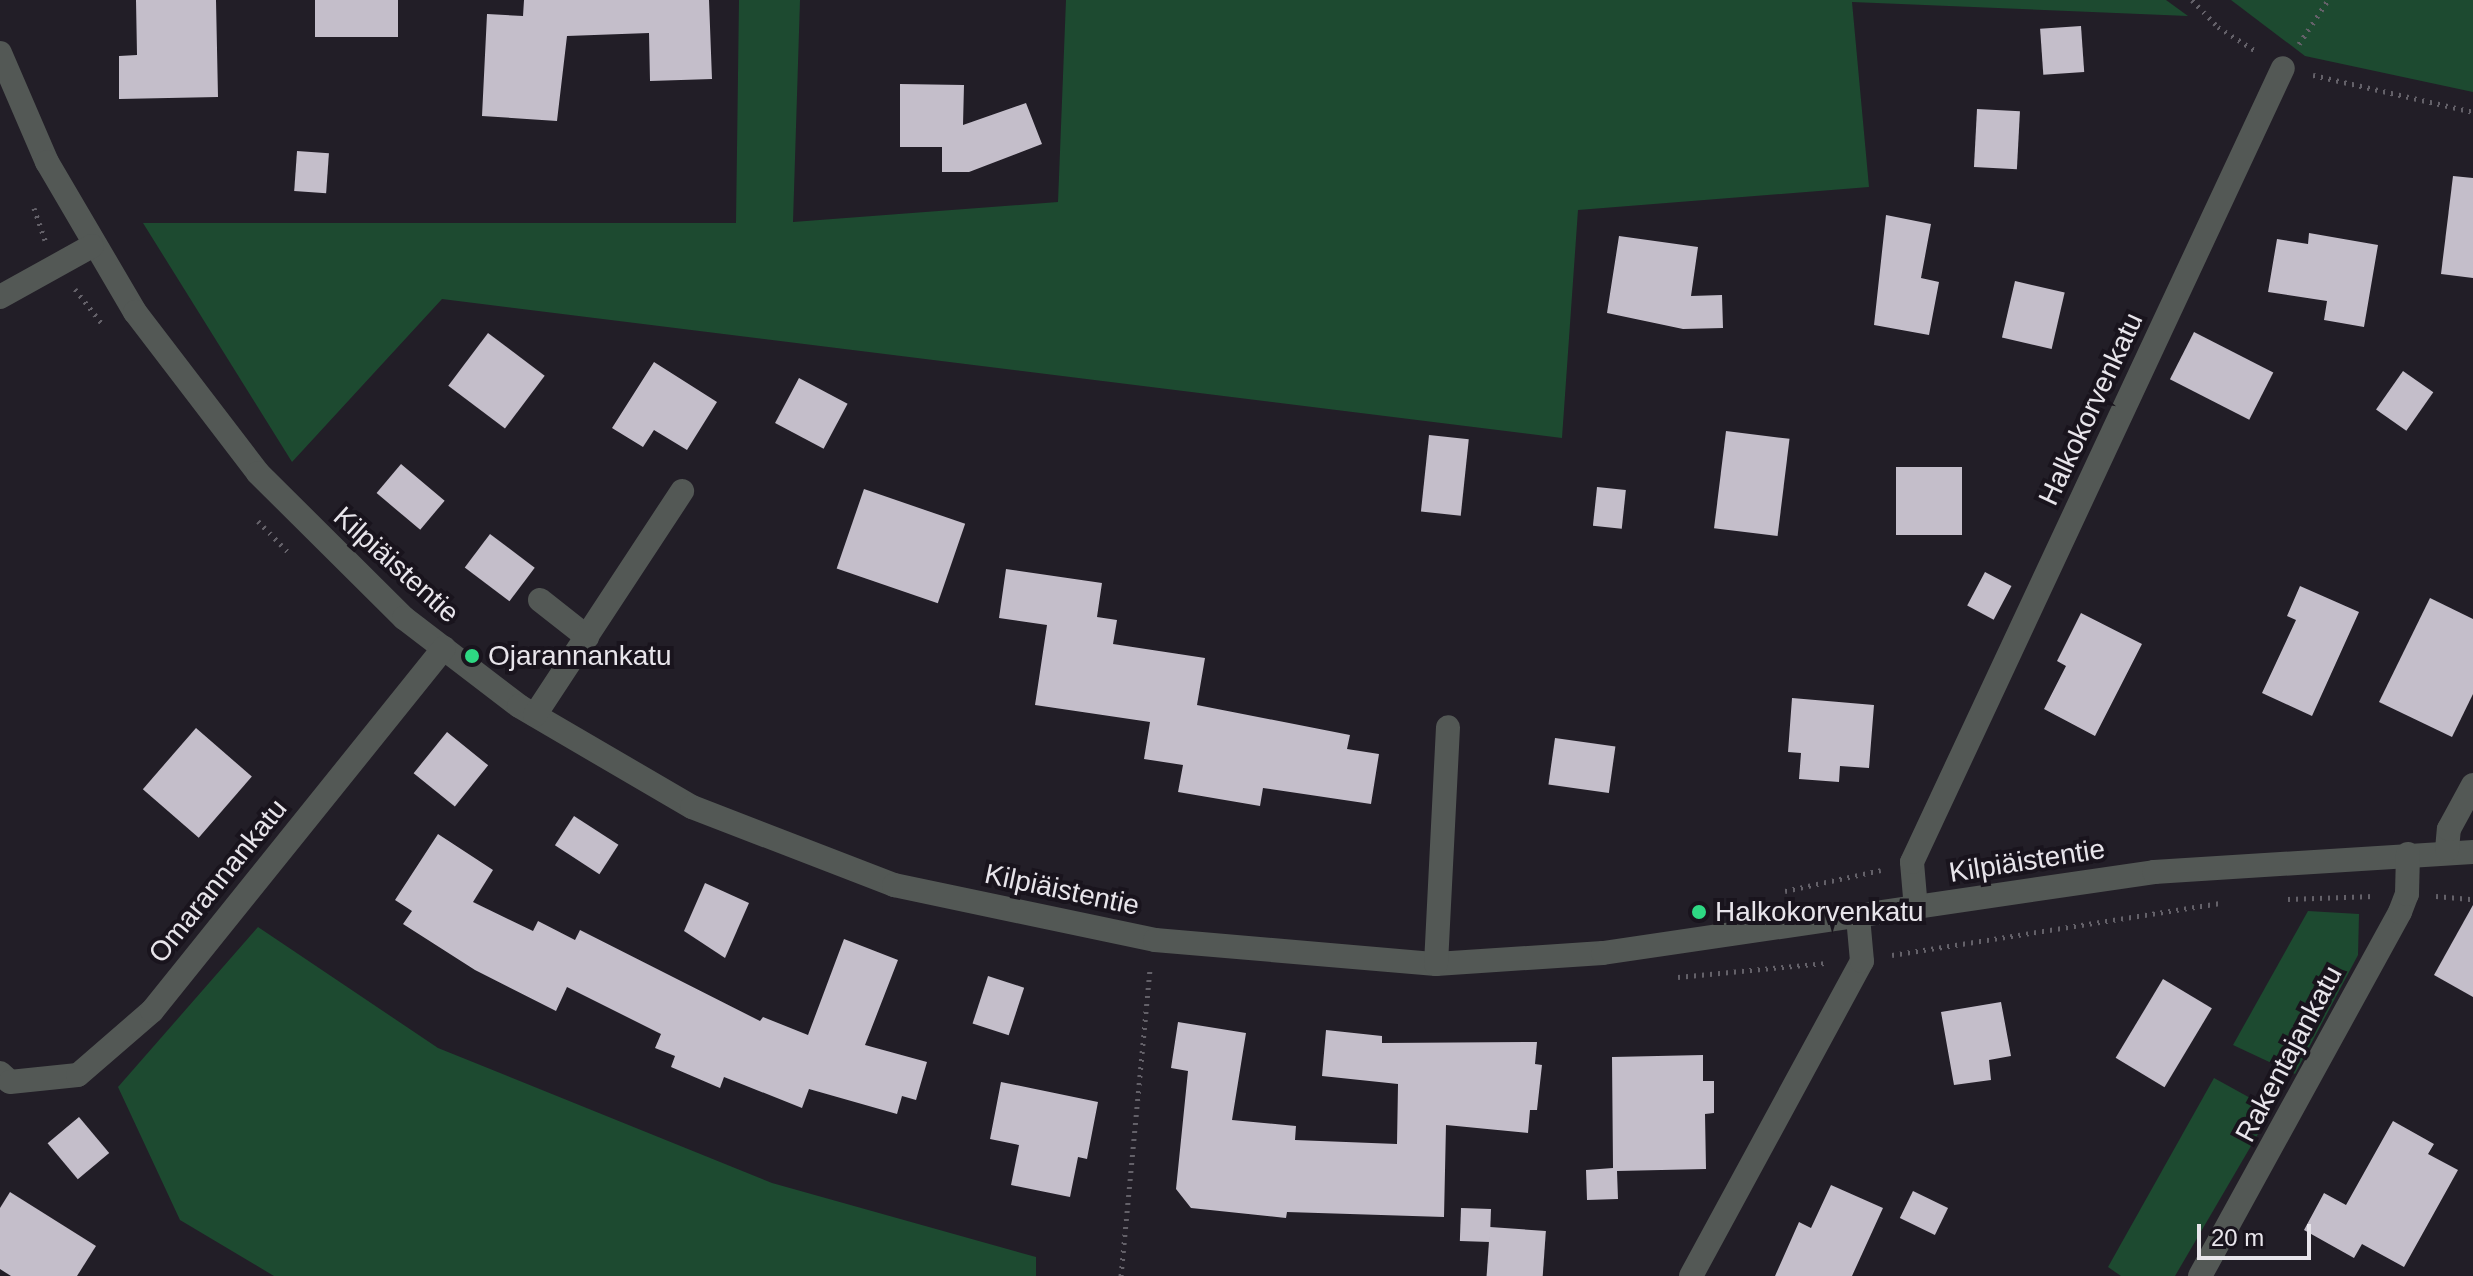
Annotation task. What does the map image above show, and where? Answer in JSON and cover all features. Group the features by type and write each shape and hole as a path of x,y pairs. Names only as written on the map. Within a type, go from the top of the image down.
{"street":[{"name":"Kilpiäistentie","path":"0,53 92,246 258,473 342,559 444,648 535,715 692,807 894,885 1155,940 1436,964 1603,953 2154,872 2447,850 2473,852"},
{"name":"Halkokorvenkatu","path":"1916,909 1912,862 2283,68"},
{"path":"0,297 92,246"},
{"path":"535,715 682,491"},
{"path":"540,600 587,637"},
{"name":"Omarannankatu","path":"0,1073 10,1082 78,1075 152,1011 444,648"},
{"path":"1436,964 1448,727"},
{"path":"2447,850 2449,829 2473,785"},
{"name":"Rakentajankatu","path":"2200,1276 2407,894 2408,854"},
{"path":"1691,1276 1862,961 1858,917"}],"path":[{"path":"2192,0 2218,27 2283,68 2473,112"},
{"path":"2283,68 2328,0"},
{"path":"33,202 59,267 107,330"},
{"path":"254,516 295,559"},
{"path":"2273,899 2407,894 2473,899"},
{"path":"1670,978 1862,961 2230,902"},
{"path":"1135,967 1165,971"},
{"path":"1121,1276 1150,970"}],"green space":[{"path":"739,0 800,0 793,222 1058,202 1066,0 2166,0 2188,16 1852,2 1869,187 1578,210 1562,438 442,299 292,462 143,223 736,223"},
{"path":"2231,0 2473,0 2473,92 2305,56"},
{"path":"2308,911 2359,914 2358,955 2295,1074 2233,1045"},
{"path":"258,927 438,1048 772,1183 1036,1257 1036,1276 274,1276 180,1220 118,1087"},
{"path":"2214,1078 2272,1110 2175,1276 2121,1276 2108,1267"}],"building":[{"path":"136,0 216,0 218,97 119,99 119,56 137,55"},
{"path":"315,0 398,0 398,37 315,37"},
{"path":"524,0 709,0 712,79 650,81 649,33 567,36 557,121 482,116 487,14 523,16"},
{"path":"2081,26 2084,72 2043,75 2040,29"},
{"path":"900,84 964,85 963,125 1026,103 1042,144 969,172 942,172 942,147 900,147"},
{"path":"1977,109 2020,111 2017,169 1974,167"},
{"path":"297,151 329,153 326,193 294,191"},
{"path":"2453,176 2473,178 2473,278 2441,274"},
{"path":"1886,215 1931,224 1921,278 1939,282 1929,335 1874,325"},
{"path":"2309,233 2378,245 2364,327 2324,320 2327,301 2268,292 2277,239 2308,244"},
{"path":"1619,236 1698,247 1691,296 1722,295 1723,328 1683,329 1607,313"},
{"path":"2015,281 2065,292 2052,349 2002,338"},
{"path":"2194,332 2273,372 2249,420 2170,379"},
{"path":"488,333 545,376 505,428 448,386"},
{"path":"654,362 717,402 687,450 654,430 643,447 612,428"},
{"path":"2403,371 2433,392 2406,431 2376,410"},
{"path":"799,378 848,404 824,449 775,423"},
{"path":"1726,431 1790,439 1778,536 1714,528"},
{"path":"1429,435 1469,439 1461,516 1421,512"},
{"path":"401,464 445,501 420,530 377,493"},
{"path":"1896,467 1962,467 1962,535 1896,535"},
{"path":"1597,487 1626,490 1622,529 1593,526"},
{"path":"864,489 965,524 938,603 837,568"},
{"path":"490,534 535,568 509,601 465,568"},
{"path":"1006,569 1102,583 1097,617 1117,620 1113,644 1205,658 1197,705 1350,735 1347,749 1379,754 1371,804 1263,788 1260,806 1178,792 1183,765 1144,759 1150,722 1035,705 1047,625 999,618"},
{"path":"1985,572 2011,586 1994,620 1967,606"},
{"path":"2300,586 2359,612 2312,716 2262,693 2296,620 2287,616"},
{"path":"2430,598 2473,619 2473,694 2452,737 2379,702"},
{"path":"2081,613 2142,644 2095,736 2044,709 2066,666 2057,661"},
{"path":"1792,698 1874,705 1869,768 1840,766 1839,782 1799,779 1801,753 1788,752"},
{"path":"196,728 252,777 199,838 143,789"},
{"path":"447,732 488,765 455,807 414,773"},
{"path":"1555,738 1615,746 1609,793 1548,785"},
{"path":"574,816 618,845 599,874 555,845"},
{"path":"438,834 493,870 473,902 533,931 538,921 575,940 580,930 760,1021 763,1017 808,1035 844,939 898,960 865,1045 927,1062 916,1100 902,1096 897,1114 809,1089 802,1108 724,1077 720,1088 671,1067 675,1056 655,1048 661,1034 567,987 556,1011 475,970 403,924 412,911 395,900"},
{"path":"705,883 749,903 725,958 684,931"},
{"path":"2473,905 2473,997 2434,975"},
{"path":"988,976 1024,988 1009,1035 973,1024"},
{"path":"2163,979 2212,1008 2164,1087 2116,1058"},
{"path":"2001,1002 2011,1056 1989,1060 1991,1080 1954,1085 1941,1012"},
{"path":"1178,1022 1246,1033 1232,1120 1296,1126 1295,1140 1397,1144 1398,1084 1322,1076 1326,1030 1382,1036 1382,1043 1537,1042 1535,1064 1542,1065 1537,1110 1530,1110 1528,1133 1446,1125 1444,1217 1287,1212 1286,1218 1191,1208 1176,1189 1188,1071 1171,1068"},
{"path":"1703,1055 1703,1081 1714,1081 1714,1113 1705,1114 1706,1169 1617,1171 1618,1199 1587,1200 1586,1170 1613,1168 1612,1057"},
{"path":"1001,1082 1098,1102 1087,1159 1078,1157 1070,1197 1011,1185 1019,1145 990,1139"},
{"path":"79,1117 109,1153 78,1179 48,1143"},
{"path":"2393,1121 2434,1144 2428,1154 2458,1170 2404,1267 2362,1244 2354,1258 2304,1230 2324,1193 2346,1205"},
{"path":"1831,1185 1883,1208 1852,1276 1775,1276 1799,1222 1811,1228"},
{"path":"1913,1191 1948,1208 1935,1235 1900,1218"},
{"path":"10,1192 96,1246 77,1276 11,1276 0,1269 0,1208"},
{"path":"1461,1208 1491,1209 1490,1242 1460,1241"},
{"path":"1490,1227 1546,1231 1543,1276 1487,1276"}],"place":[{"name":"Ojarannankatu","path":"472,656"},
{"name":"Halkokorvenkatu","path":"1699,912"}]}
